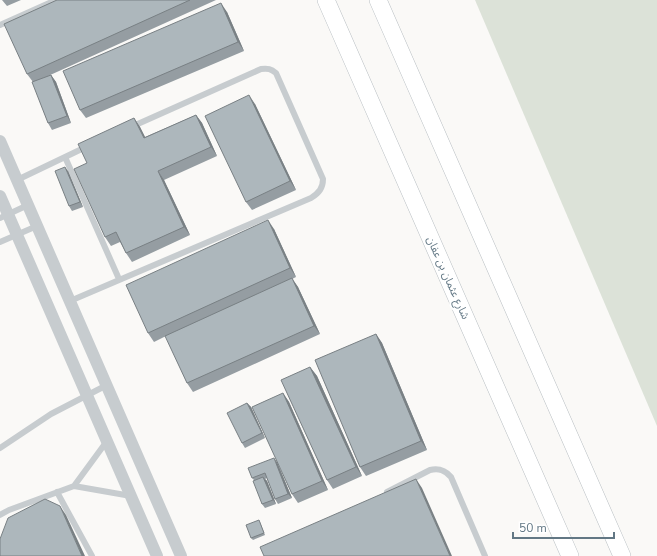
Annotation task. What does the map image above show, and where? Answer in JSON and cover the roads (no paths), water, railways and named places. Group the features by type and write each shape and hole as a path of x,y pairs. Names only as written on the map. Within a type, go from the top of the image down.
{"main road":[{"name":"شارع عثمان بن عفان","path":"326,0 570,556"},
{"path":"378,0 622,556"}],"street":[{"path":"0,141 181,556"},
{"path":"0,196 4,216 17,234 157,556"}],"lane":[{"path":"0,25 56,0"},
{"path":"70,301 311,198 316,195 323,185 323,179 276,73 267,68 261,69 123,131"},
{"path":"17,180 94,144"},
{"path":"65,157 119,279"},
{"path":"4,216 28,205"},
{"path":"0,242 37,226"},
{"path":"0,448 51,414 107,385"},
{"path":"74,486 107,441"},
{"path":"381,495 430,470 442,470 451,477 485,556"},
{"path":"0,515 9,510 74,486 131,496"},
{"path":"57,492 92,556"}]}
